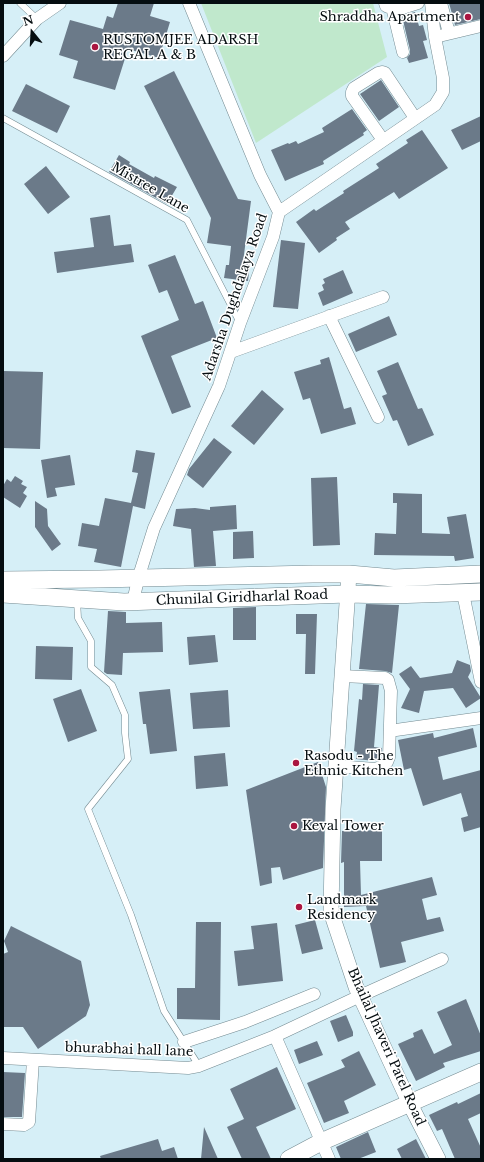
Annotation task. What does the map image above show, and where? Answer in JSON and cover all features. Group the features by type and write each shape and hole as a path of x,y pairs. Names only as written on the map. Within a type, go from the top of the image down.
{"main road":[{"name":"Chunilal Giridharlal Road","path":"3,580 138,579 313,574 349,574 394,578 481,574"},
{"name":"Chunilal Giridharlal Road","path":"3,594 133,602 347,594 392,595 481,592"},
{"path":"289,1159 321,1142 481,1072"}],"street":[{"path":"3,56 37,19 60,3"},
{"name":"Adarsha Dughdalaya Road","path":"133,602 138,579 154,528 219,386 240,323 273,237 279,212 260,175 189,3"},
{"path":"385,3 388,8 404,3"},
{"path":"403,52 393,11 418,3"},
{"path":"279,212 435,105 443,92 443,78 431,3"},
{"path":"441,3 450,33"},
{"path":"436,37 481,26"},
{"path":"383,140 352,96 354,88 378,73 385,73 415,118"},
{"path":"231,352 383,297"},
{"path":"329,316 378,417"},
{"name":"Bhailal Jhaveri Patel Road","path":"349,574 333,809 332,912 356,987 410,1104 438,1159"},
{"path":"463,593 481,682"},
{"path":"336,766 375,769 381,767 387,762 389,757 391,691 388,680 385,678 342,676"},
{"path":"396,730 481,718"},
{"name":"bhurabhai hall lane","path":"3,1058 188,1068 199,1066 275,1036 442,959"},
{"path":"184,1042 245,1022 314,994"},
{"path":"275,1036 329,1159"},
{"path":"3,1124 24,1125 29,1122 33,1060"}],"lane":[{"path":"20,3 37,19"},
{"name":"Mistree Lane","path":"3,118 187,220 240,323"},
{"path":"77,599 78,618 91,641 91,667 112,685 126,715 125,734 128,759 88,809 131,915 164,1011 199,1066"}],"green space":[{"path":"201,3 373,3 387,57 256,143"}],"building":[{"name":"RUSTOMJEE ADARSH REGAL A & B","path":"118,3 154,3 150,16 170,22 159,58 128,49 115,90 73,78 78,61 59,55 70,20 103,29 107,16 113,18"},
{"name":"Shraddha Apartment","path":"449,3 481,3 481,19 455,25"},
{"path":"415,12 419,26 423,25 427,40 423,41 428,58 409,63 407,58 410,54 410,50 402,16"},
{"path":"174,71 238,199 251,201 243,262 250,263 248,281 224,278 226,265 229,265 231,246 207,243 211,218 144,86"},
{"path":"381,80 399,107 379,121 360,94"},
{"path":"26,84 70,106 57,133 12,111"},
{"path":"352,109 367,130 363,133 364,135 323,161 324,164 285,181 271,150 296,141 298,144 324,132 322,128"},
{"path":"481,116 481,141 462,150 451,130"},
{"path":"422,130 448,168 399,199 394,192 345,222 350,229 336,238 337,240 319,253 296,222 314,209 316,211 344,193 343,191 379,168 376,164 408,143 406,140"},
{"path":"119,155 130,162 129,164 154,178 155,176 177,187 167,204 109,172"},
{"path":"46,166 70,197 48,214 24,184"},
{"path":"110,215 114,246 131,244 134,262 57,273 54,252 94,247 90,218"},
{"path":"281,240 305,243 298,309 273,307"},
{"path":"175,255 195,304 203,301 217,338 171,356 191,407 172,414 141,336 179,320 167,290 159,293 148,265"},
{"path":"343,270 353,293 323,306 318,293 324,290 322,285 325,283 323,279"},
{"path":"389,316 397,335 356,352 348,334"},
{"path":"329,357 344,409 351,407 356,424 321,434 310,398 303,400 294,372 321,364 320,360"},
{"path":"398,362 418,409 422,408 434,435 408,446 397,420 393,421 382,396 387,394 377,371"},
{"path":"3,371 43,372 40,449 3,448"},
{"path":"262,390 284,409 254,445 231,426"},
{"path":"214,438 232,452 203,488 187,475 189,469"},
{"path":"136,450 155,453 145,509 133,506 121,567 94,562 97,549 78,546 82,523 99,526 105,498 131,503 138,473 132,472"},
{"path":"70,455 75,485 55,488 57,496 47,498 41,460"},
{"path":"15,476 23,481 21,484 27,487 23,493 27,496 20,508 3,497 3,486 7,479 11,482"},
{"path":"337,477 340,545 313,546 311,478"},
{"path":"393,493 422,494 422,533 450,534 447,517 466,514 474,558 455,561 454,556 374,555 375,533 396,534 397,503 393,503"},
{"path":"35,501 47,509 48,526 61,544 52,551 35,527"},
{"path":"236,505 237,529 213,531 216,566 194,567 191,529 173,526 176,509 195,508 210,510 210,507"},
{"path":"253,531 254,558 233,559 233,532"},
{"path":"366,604 399,605 392,673 359,669"},
{"path":"256,607 256,640 233,640 233,608"},
{"path":"108,611 126,612 126,623 162,622 163,652 123,653 122,675 107,674 104,672"},
{"path":"296,614 317,614 315,674 305,674 306,634 296,634"},
{"path":"215,635 218,662 189,665 187,637"},
{"path":"36,646 73,647 72,680 35,679"},
{"path":"457,660 470,665 471,671 468,677 481,698 466,708 453,688 424,691 419,713 401,708 410,689 399,674 411,666 420,678 452,673"},
{"path":"363,684 379,685 374,747 382,748 382,755 375,761 356,759 357,752 354,751 359,699 362,700"},
{"path":"81,689 97,731 68,742 53,699"},
{"path":"170,689 177,751 150,754 146,724 143,724 139,692"},
{"path":"228,690 230,727 193,729 190,693"},
{"path":"473,728 477,747 438,757 443,780 481,770 481,827 464,832 461,818 468,816 461,793 423,806 411,768 404,770 398,740 433,733 434,738"},
{"path":"225,753 228,786 196,789 194,756"},
{"name":"Keval Tower","path":"318,762 326,787 323,868 283,880 280,867 271,868 272,883 260,886 246,790"},
{"path":"382,830 382,861 360,861 361,895 432,877 437,895 422,899 427,920 440,917 444,931 401,942 406,962 380,968 366,906 344,907 344,862 341,863 342,831"},
{"path":"315,920 323,949 302,954 295,925"},
{"path":"196,922 221,922 220,1020 177,1019 177,988 195,988"},
{"path":"277,923 283,981 238,986 234,951 254,949 251,926"},
{"path":"11,926 81,961 90,1005 86,1016 38,1049 23,1027 3,1027 3,954 8,952 4,941"},
{"path":"466,999 481,1036 481,1051 443,1063 445,1067 416,1081 398,1044 414,1037 413,1033 422,1029 434,1054 452,1045 437,1012"},
{"path":"346,1015 353,1032 353,1036 338,1042 330,1021"},
{"path":"317,1041 323,1055 299,1064 294,1050"},
{"path":"359,1051 376,1085 344,1101 349,1113 324,1123 307,1083 345,1067 341,1060"},
{"path":"277,1067 296,1109 256,1127 271,1159 242,1159 227,1127 244,1119 230,1089"},
{"path":"3,1072 25,1073 22,1117 3,1117"},
{"path":"481,1093 481,1113 468,1119 481,1148 481,1159 455,1159 442,1129 437,1131 429,1115"},
{"path":"204,1127 218,1159 201,1159"},
{"path":"368,1132 376,1152 358,1159 341,1159 336,1147"},
{"path":"158,1139 162,1151 174,1147 178,1159 101,1159 100,1156"},
{"path":"416,1139 426,1159 402,1159 397,1149"}],"place":[{"name":"Shraddha Apartment","path":"468,17"},
{"name":"RUSTOMJEE ADARSH REGAL A & B","path":"95,47"},
{"name":"Rasodu - The Ethnic Kitchen","path":"296,763"},
{"name":"Keval Tower","path":"294,826"},
{"name":"Landmark Residency","path":"299,907"}]}
